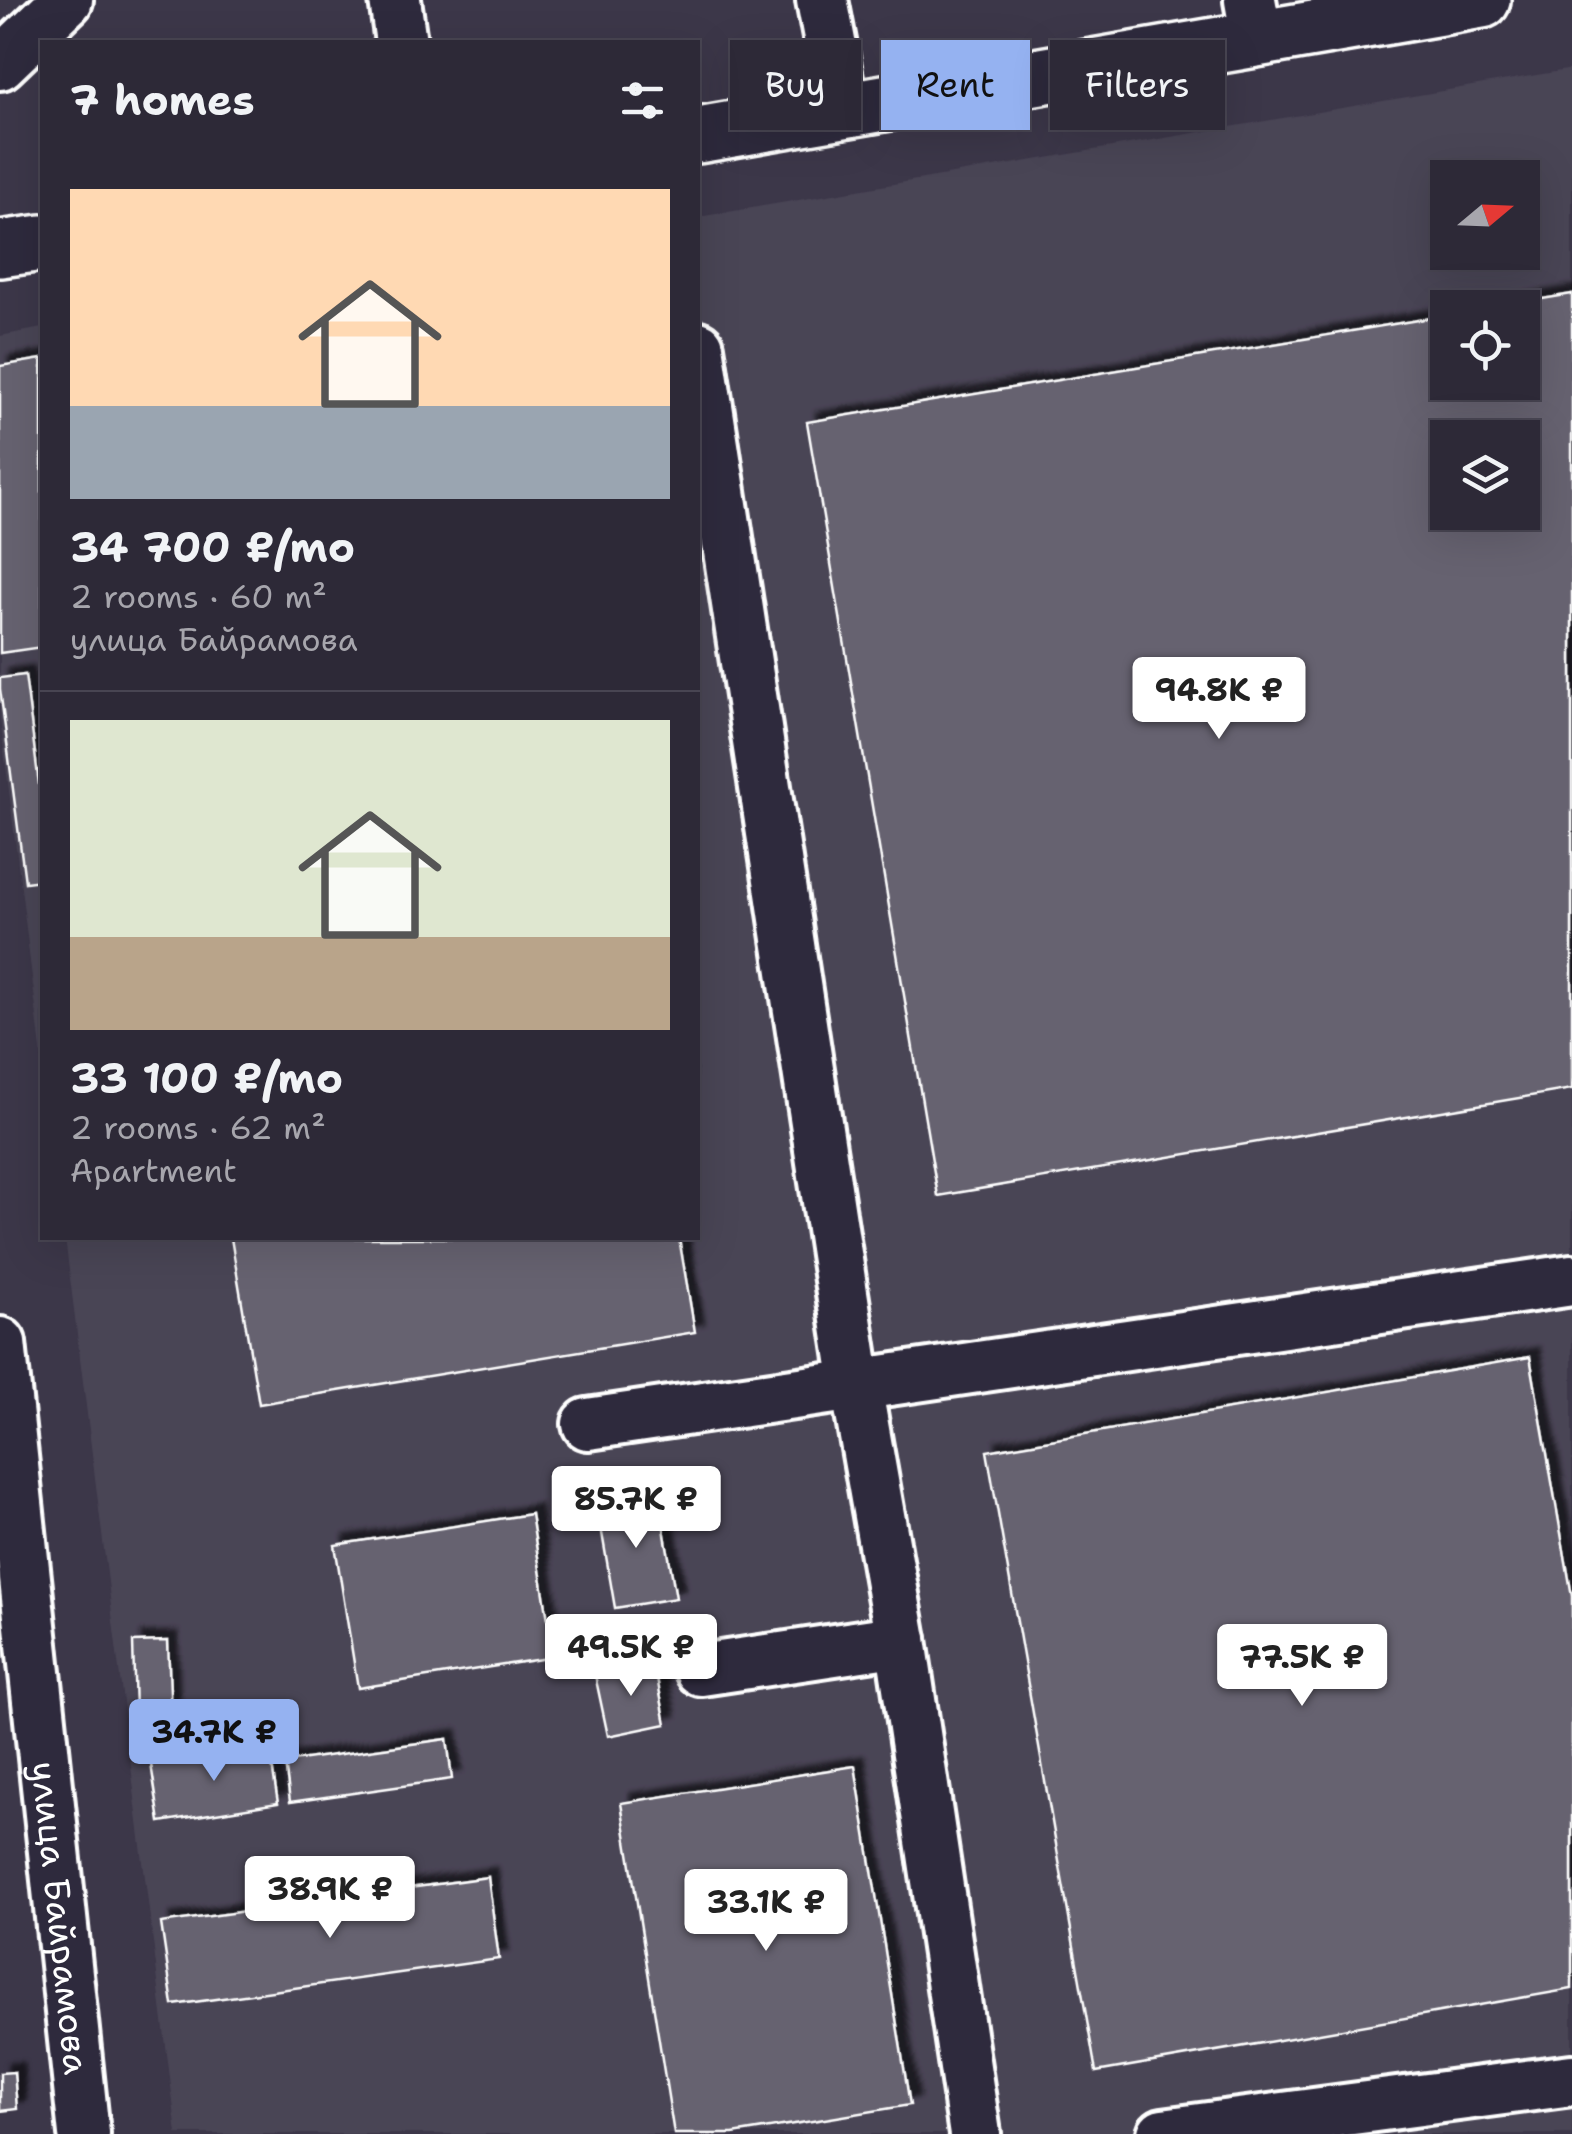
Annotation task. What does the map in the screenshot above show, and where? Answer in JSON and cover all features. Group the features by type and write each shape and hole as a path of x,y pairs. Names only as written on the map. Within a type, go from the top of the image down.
{"main road":[{"path":"861,106 1254,20 1471,1"},
{"path":"700,135 730,129"},
{"path":"0,249 40,242"}],"street":[{"path":"0,64 67,0"},
{"path":"395,0 401,40"},
{"path":"822,0 830,40"},
{"path":"700,360 975,2134"},
{"path":"588,1424 1572,1280"},
{"name":"улица Байрамова","path":"0,1343 84,2134"},
{"path":"701,1670 901,1640"},
{"path":"1163,2134 1572,2080"}],"shaded area":[{"path":"1572,69 1572,2134 177,2134 65,1240 700,1240 700,217"},
{"path":"40,328 40,1042 0,718 0,336"}],"building":[{"path":"1572,294 1572,1089 938,1196 807,422 1430,318 1430,400 1540,400 1540,299"},
{"path":"40,359 40,647 0,653 0,366"},
{"path":"25,675 40,792 40,880 25,882 0,678"},
{"path":"231,1240 679,1240 695,1332 259,1404"},
{"path":"1530,1357 1572,1596 1572,1989 1096,2072 987,1451"},
{"path":"658,1494 676,1598 615,1608 597,1504"},
{"path":"531,1514 554,1657 358,1688 335,1545"},
{"path":"168,1641 172,1745 136,1746 133,1642"},
{"path":"654,1663 666,1724 608,1736 595,1675"},
{"path":"447,1739 452,1779 290,1802 285,1762"},
{"path":"269,1747 278,1803 160,1822 151,1764"},
{"path":"855,1766 910,2105 733,2134 674,2134 621,1803"},
{"path":"488,1877 499,1959 173,2005 161,1923"},
{"path":"14,2072 17,2109 0,2111 0,2073"}]}
